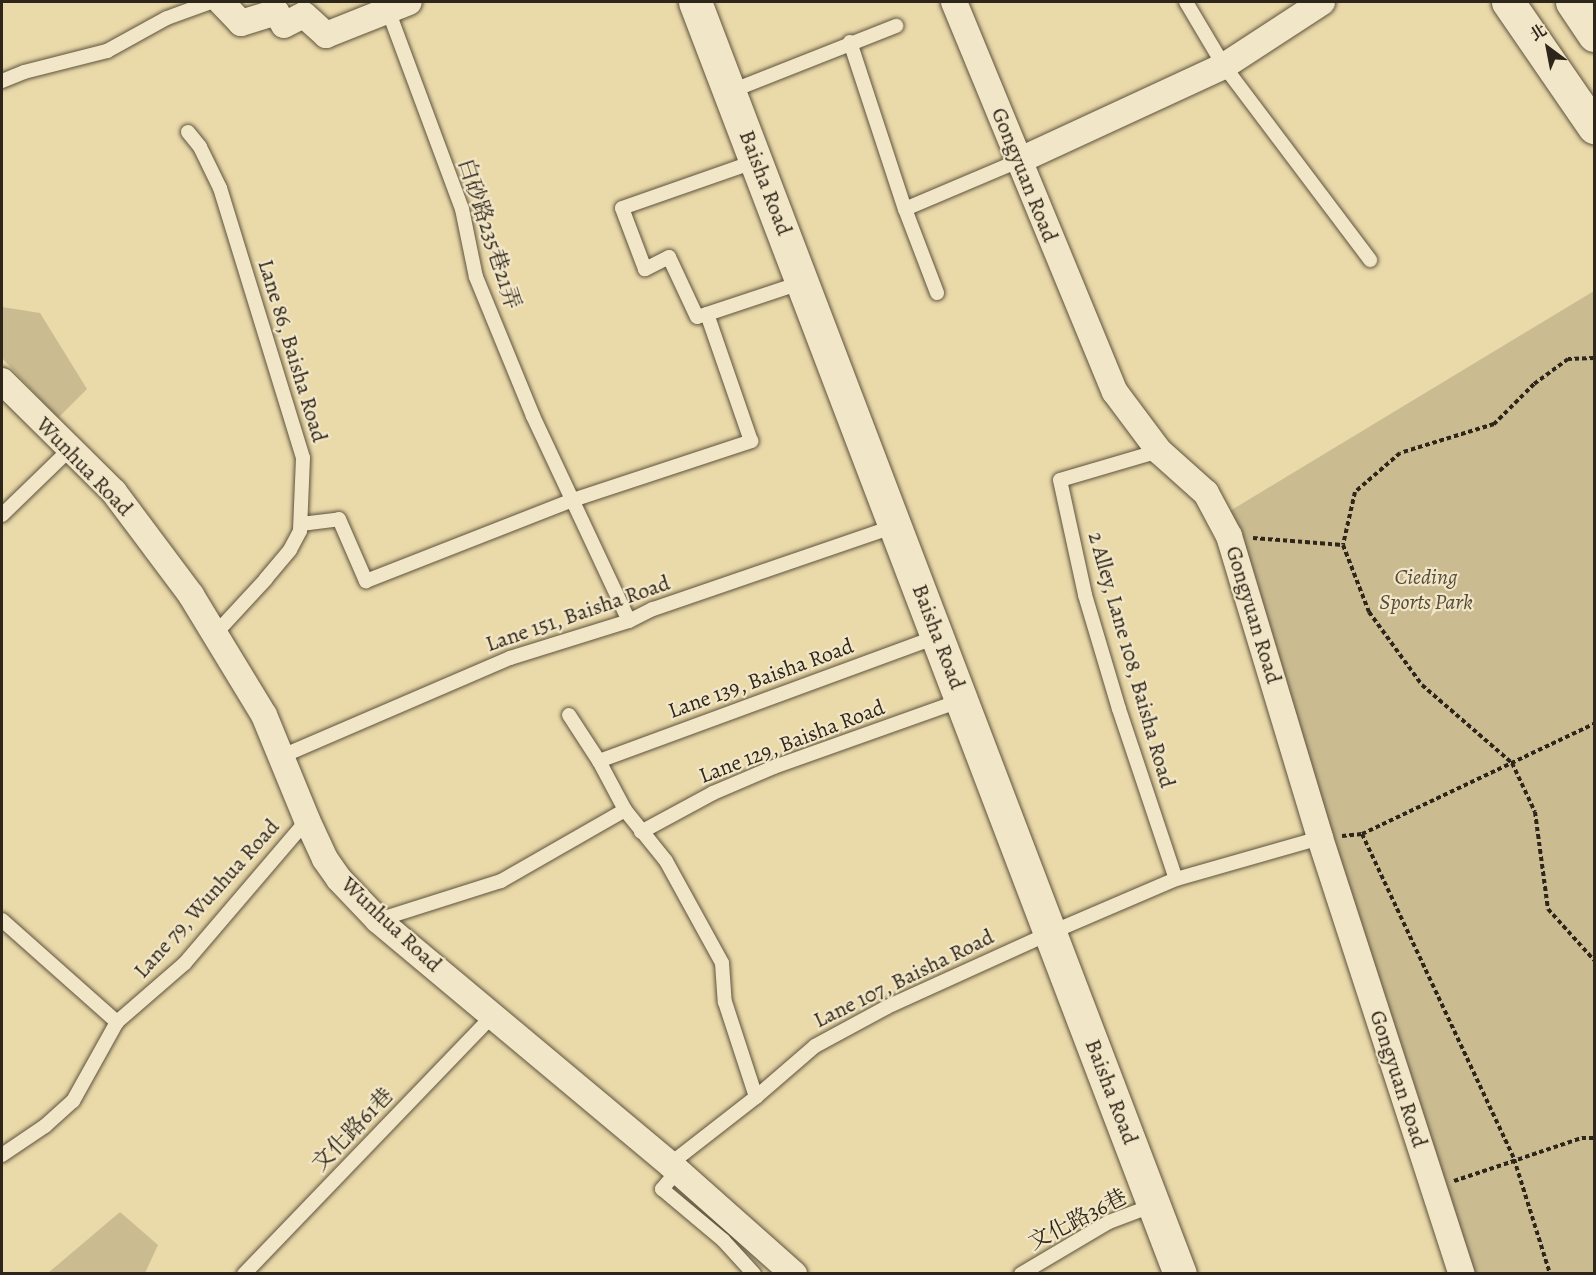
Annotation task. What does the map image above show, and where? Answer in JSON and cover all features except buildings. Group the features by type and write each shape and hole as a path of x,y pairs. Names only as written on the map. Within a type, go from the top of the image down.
{"street":[{"path":"221,2 241,23 276,12 284,25 304,15 326,35 399,6"},
{"name":"Baisha Road","path":"695,2 1180,1274"},
{"name":"Gongyuan Road","path":"954,2 1115,392 1159,451 1206,493 1229,536 1320,838 1462,1274"},
{"path":"1018,161 1224,66 1322,2"},
{"path":"1508,2 1594,127"},
{"path":"1572,2 1594,35"},
{"name":"Wunhua Road","path":"2,381 69,450 114,492 191,595 264,714 307,820 325,859 339,879 378,920 674,1167 794,1274"}],"lane":[{"path":"2,81 24,72 107,51 167,18 210,2"},
{"path":"1186,2 1224,66 1370,260"},
{"name":"白砂路235巷21弄","path":"399,6 462,209 476,277 533,416 629,621"},
{"path":"729,92 850,42 896,26"},
{"path":"850,42 905,209 937,293"},
{"name":"Lane 86, Baisha Road","path":"188,132 200,147 220,188 303,458 301,524 290,550 215,634"},
{"path":"756,161 622,208 645,269 669,258 697,317 803,282"},
{"path":"905,209 1018,161"},
{"path":"301,524 339,519 366,581 573,500 751,441 706,314"},
{"path":"2,515 69,450"},
{"name":"2 Alley, Lane 108, Baisha Road","path":"1159,451 1060,480 1085,595 1119,709 1176,879"},
{"name":"Lane 151, Baisha Road","path":"280,756 510,658 629,621 653,609 896,526"},
{"name":"Lane 139, Baisha Road","path":"599,761 938,636"},
{"name":"Lane 129, Baisha Road","path":"641,832 713,793 774,766 962,700"},
{"path":"568,715 599,761 625,810 666,861 722,963 725,1002 756,1097"},
{"path":"378,920 501,881 625,810"},
{"name":"Lane 79, Wunhua Road","path":"117,1022 185,963 307,820"},
{"name":"Lane 107, Baisha Road","path":"674,1167 815,1046 888,1007 1050,933 1176,879 1320,838"},
{"path":"2,920 117,1022 73,1101 45,1126 2,1155"},
{"name":"文化路61巷","path":"244,1274 492,1016"},
{"path":"674,1167 662,1189 723,1240 754,1274"},
{"name":"文化路36巷","path":"1021,1274 1109,1222 1154,1205"}],"path":[{"path":"1594,358 1568,359 1534,384 1494,424 1400,453 1355,492 1343,545 1369,612 1422,685 1512,763 1535,812 1548,909 1594,960"},
{"path":"1229,536 1343,545"},
{"path":"1320,838 1362,834 1594,724"},
{"path":"1362,834 1514,1160 1550,1274"},
{"path":"1434,1188 1582,1138 1594,1138"}],"green space":[{"name":"Cieding Sports Park","path":"1594,291 1594,1273 1470,1273 1225,514"},
{"path":"2,307 40,313 87,389 58,418 2,358"},
{"path":"120,1212 158,1245 145,1273 48,1273"}]}
